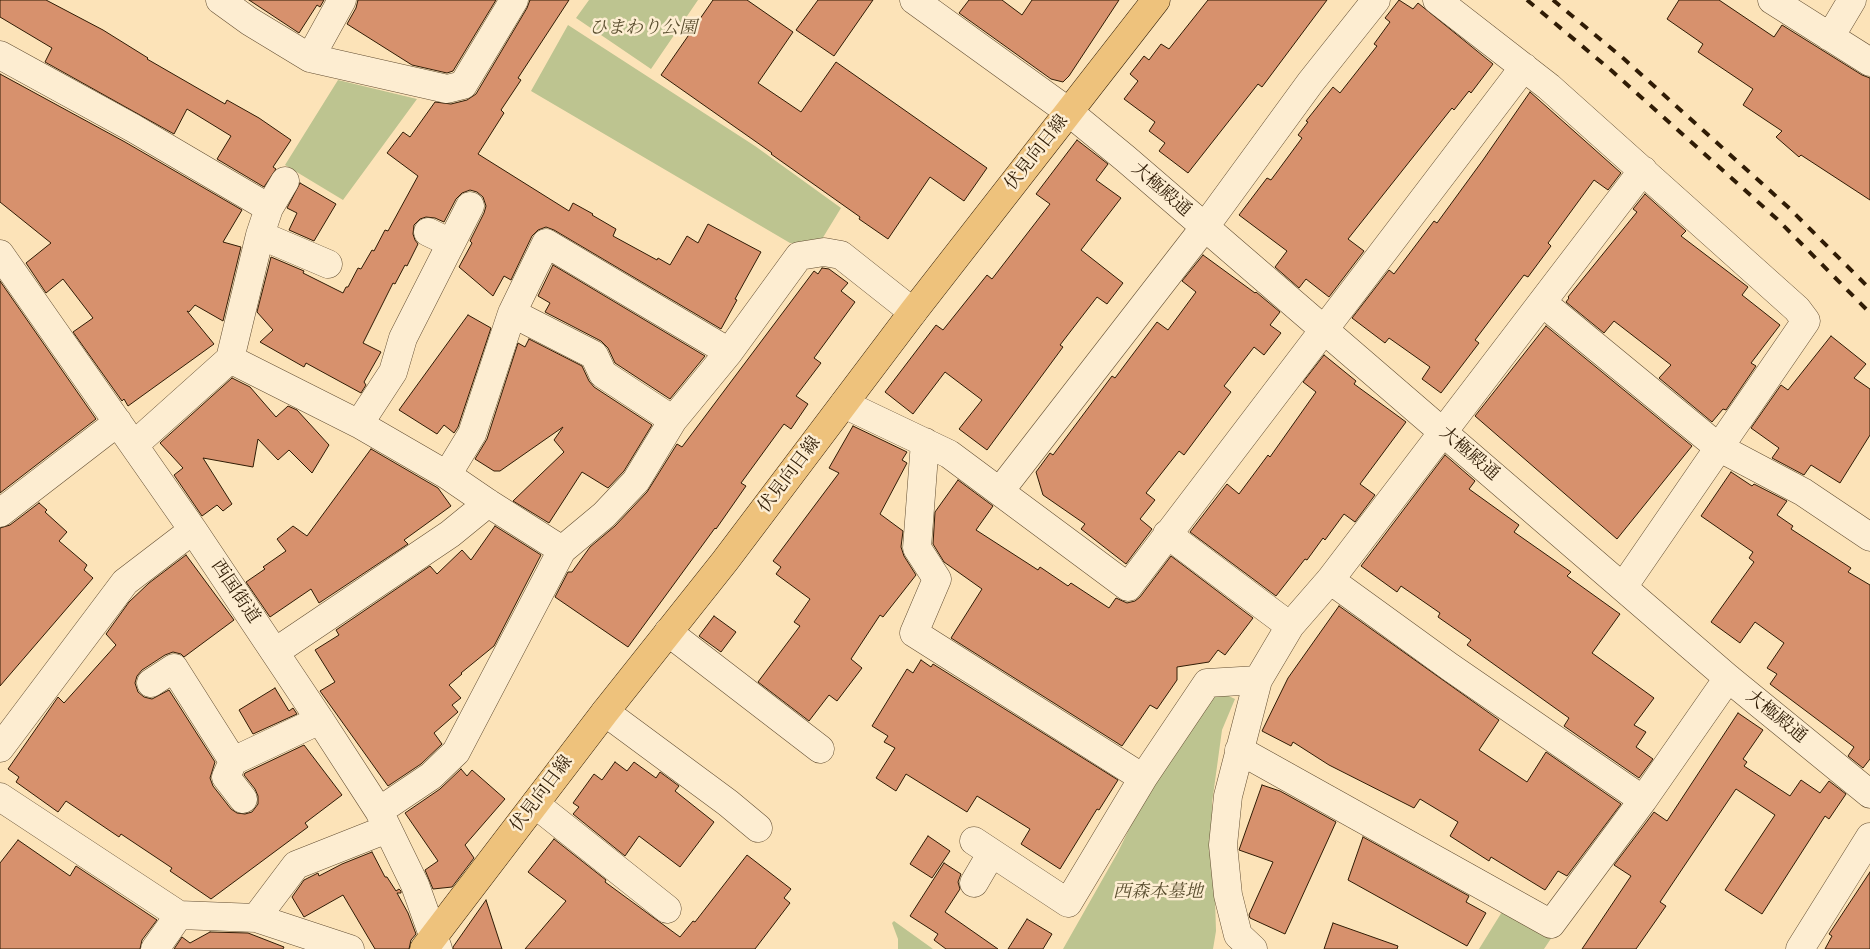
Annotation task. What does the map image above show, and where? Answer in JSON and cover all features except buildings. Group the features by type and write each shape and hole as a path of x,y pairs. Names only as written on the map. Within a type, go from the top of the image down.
{"main road":[{"name":"伏見向日線","path":"432,945 534,804 604,712 726,561 913,312 1156,0"}],"street":[{"path":"310,58 342,0"},
{"path":"223,1 249,21 310,58 447,89 463,85 514,0"},
{"name":"大極殿通","path":"914,0 1069,112 1126,159 1728,678 1870,794"},
{"path":"1000,490 1204,228 1310,83 1376,0"},
{"path":"1437,0 1549,87 1798,309 1806,321 1623,587"},
{"path":"1772,0 1870,62"},
{"path":"1830,36 1852,0"},
{"path":"0,55 133,128 269,208"},
{"path":"844,404 949,454 1000,490 1128,587 1524,67"},
{"path":"1253,949 1238,935 1228,895 1223,845 1228,796 1258,680 1290,626 1330,580 1643,170"},
{"path":"134,445 230,359 260,235 269,208 285,181"},
{"path":"359,424 393,372 403,338 440,237 470,206"},
{"path":"260,235 328,264"},
{"path":"447,475 472,434 512,313 546,243 730,352"},
{"path":"256,918 296,865 383,820 456,752 562,550 604,515 636,481 673,420 730,352 799,256 824,252 842,255 913,312"},
{"name":"西国街道","path":"0,254 193,530 320,720 383,820 415,885 432,945"},
{"path":"1542,303 1718,447 1803,492 1870,537"},
{"path":"512,313 594,355 603,374 673,420"},
{"path":"230,359 359,424 447,475 562,550"},
{"path":"0,513 118,422"},
{"path":"925,442 917,548 936,579 914,633 1143,778"},
{"path":"275,652 450,534 488,503"},
{"path":"0,748 125,582 193,530"},
{"path":"1167,534 1290,626"},
{"path":"1330,580 1450,667 1643,800"},
{"path":"668,632 820,749"},
{"path":"150,683 174,668 233,761"},
{"path":"1239,750 1551,924 1643,800 1728,678"},
{"path":"974,883 982,848 1068,903 1143,778 1207,683 1258,680"},
{"path":"604,712 758,828"},
{"path":"242,799 226,777 233,761 320,720"},
{"path":"0,796 179,915 256,918 350,949"},
{"path":"534,804 667,909"},
{"path":"1800,949 1870,837"},
{"path":"155,949 179,915"}],"green space":[{"name":"ひまわり公園","path":"589,0 698,0 651,69 576,18"},
{"path":"568,25 755,146 841,208 819,244 790,243 531,91"},
{"path":"338,80 417,99 343,200 285,165"},
{"name":"西森本墓地","path":"1214,689 1235,699 1222,730 1212,803 1216,931 1213,949 1063,949 1118,852 1135,817"},
{"path":"1505,907 1554,934 1544,949 1479,949"},
{"path":"894,921 933,949 898,949 898,939 892,923"}],"railway":[{"path":"1527,0 1612,71 1777,219 1870,313"},
{"path":"1553,0 1623,58 1788,207 1870,289"}]}
